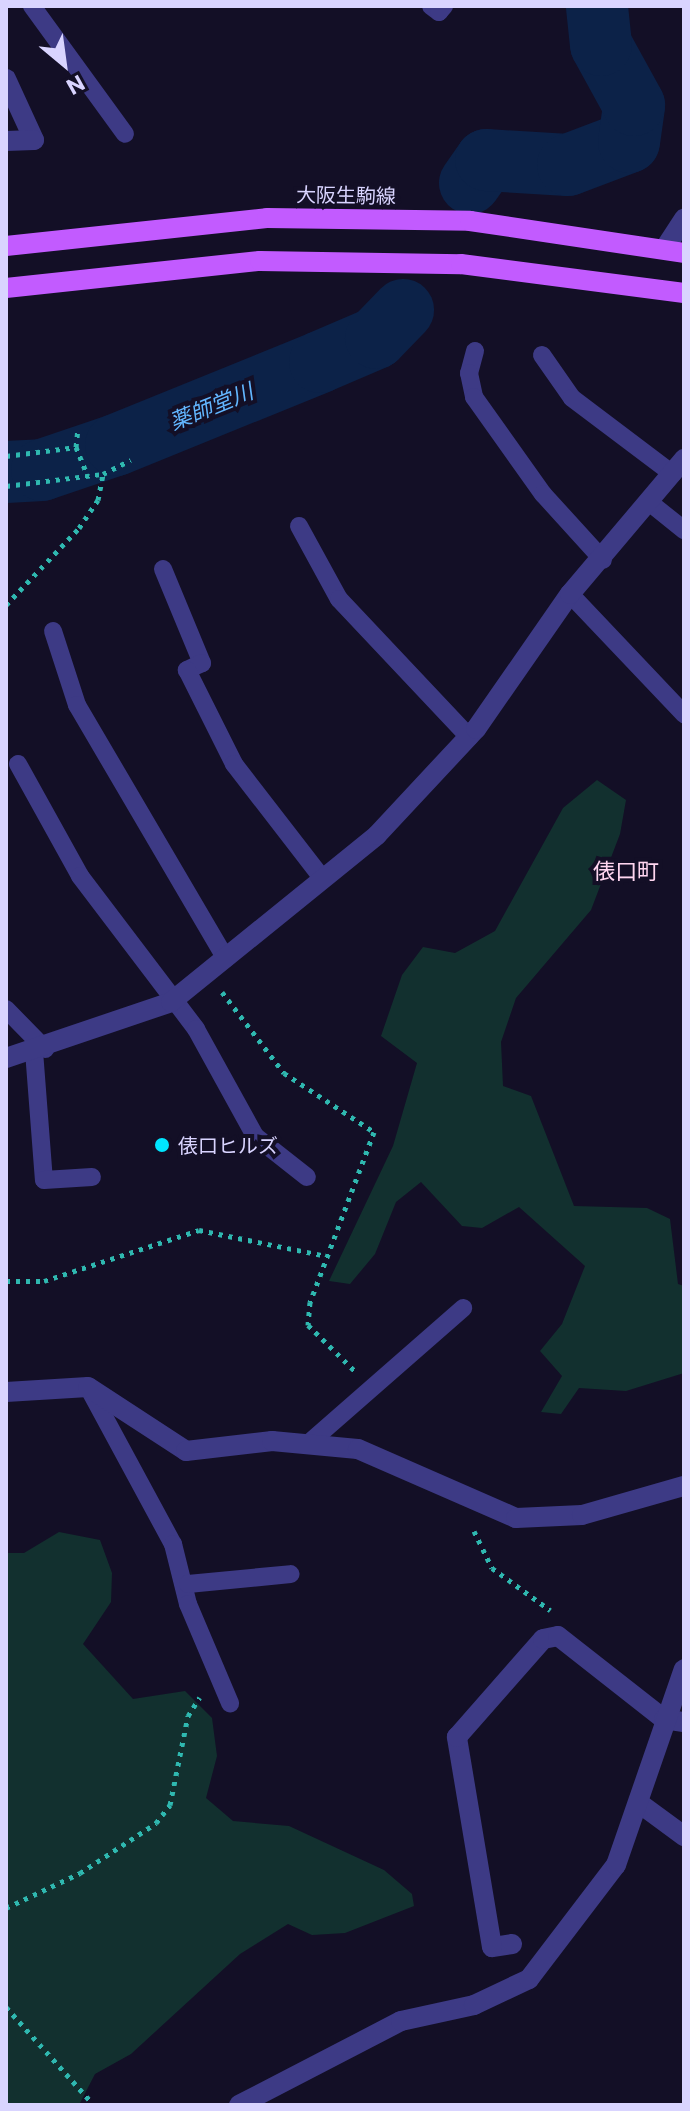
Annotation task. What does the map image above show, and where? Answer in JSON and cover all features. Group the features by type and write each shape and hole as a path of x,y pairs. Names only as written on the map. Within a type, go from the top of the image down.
{"main road":[{"name":"大阪生駒線","path":"6,246 267,218 470,221 675,251"},
{"path":"6,288 260,261 461,264 684,293"}],"street":[{"path":"6,79 34,140 6,141"},
{"path":"675,251 684,219"},
{"path":"6,1058 39,1050 171,1002 377,835 469,737 570,594 603,560 678,466"},
{"path":"6,1392 88,1387 186,1451 309,1443 358,1449 516,1518 582,1515 684,1486"},
{"path":"512,1944 492,1947 457,1737 543,1639 558,1636 674,1721"},
{"path":"239,2105 401,2021 474,2005 529,1979 616,1865 674,1721 684,1669"},
{"path":"639,1803 684,1836"}],"lane":[{"path":"32,6 125,134"},
{"path":"431,6 439,12 444,6"},
{"path":"475,351 469,373 474,397 543,494 603,560"},
{"path":"542,355 572,398 678,466"},
{"path":"649,502 684,530"},
{"path":"299,526 339,599 469,737"},
{"path":"163,569 202,663 187,670 234,764 323,879"},
{"path":"570,594 667,704 684,714"},
{"path":"53,631 85,719 226,959"},
{"path":"18,764 80,876 171,1002 196,1029 255,1136 307,1177"},
{"path":"6,1009 39,1050 44,1180 92,1177"},
{"path":"309,1443 463,1308"},
{"path":"88,1387 188,1584 188,1604 230,1703"},
{"path":"188,1584 291,1574"}],"path":[{"path":"78,429 76,447 88,476"},
{"path":"6,456 76,447"},
{"path":"6,486 103,474 131,460"},
{"path":"6,605 79,528 98,500 103,474"},
{"path":"6,1281 44,1281 199,1230 322,1255"},
{"path":"464,1495 485,1559 556,1615 558,1636"},
{"path":"6,1908 80,1873 156,1823 176,1783 188,1716 219,1681"},
{"path":"6,2007 94,2105"}],"green space":[{"path":"597,780 626,800 620,834 591,910 516,998 501,1042 503,1086 531,1096 574,1206 647,1208 670,1219 678,1284 684,1286 684,1373 626,1391 579,1388 561,1414 541,1412 562,1376 540,1351 562,1324 585,1266 519,1207 482,1228 462,1226 421,1182 396,1202 375,1254 350,1284 329,1281 393,1146 417,1063 381,1036 402,975 423,947 455,953 495,931 563,808"},
{"path":"59,1532 100,1540 112,1573 111,1602 83,1644 133,1699 185,1691 212,1718 217,1756 206,1798 233,1821 289,1826 384,1870 412,1894 414,1906 345,1933 312,1935 288,1924 240,1954 131,2054 95,2074 79,2105 6,2105 6,1553 24,1553"}],"waterway":[{"name":"薬師堂川","path":"470,183 486,160 568,165 629,142 634,105 601,45 597,6"},
{"name":"薬師堂川","path":"6,472 42,470 116,445 320,362 376,338 403,310"}],"place":[{"name":"俵口ヒルズ","path":"162,1145"}],"district":[{"name":"俵口町","path":"626,871"}]}
